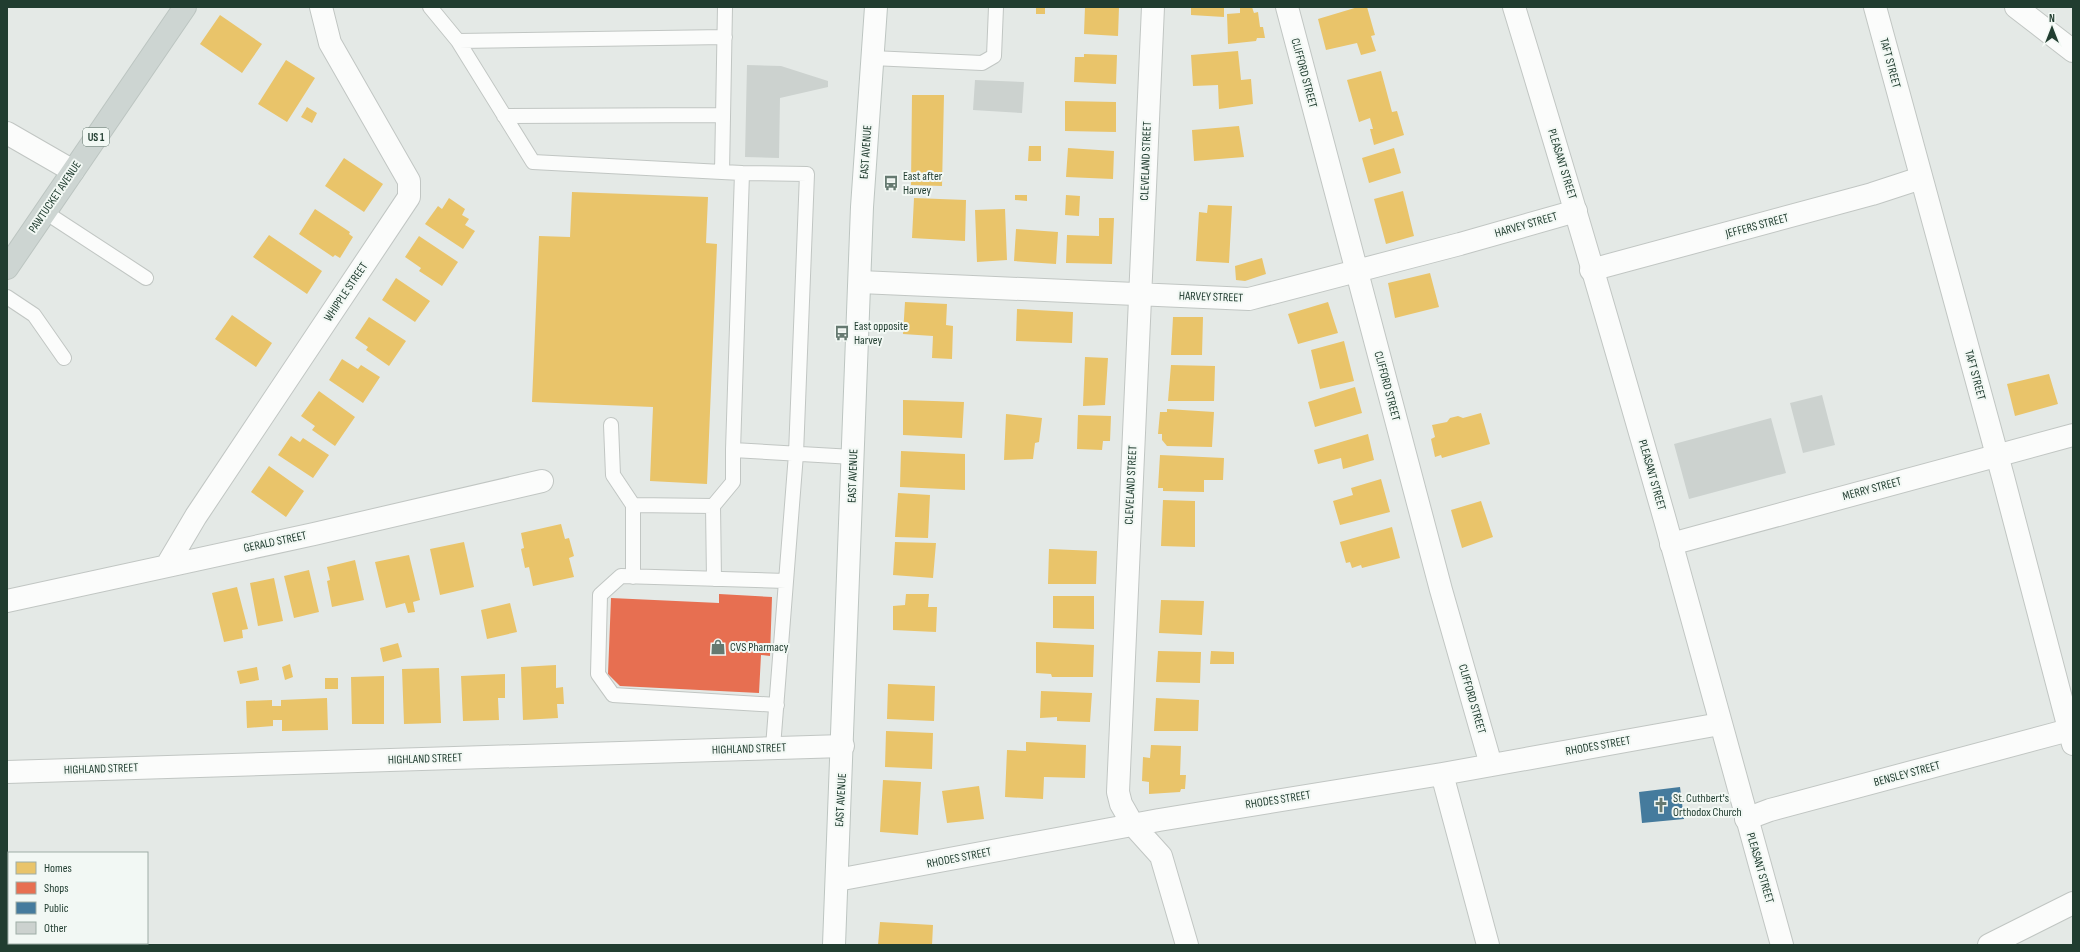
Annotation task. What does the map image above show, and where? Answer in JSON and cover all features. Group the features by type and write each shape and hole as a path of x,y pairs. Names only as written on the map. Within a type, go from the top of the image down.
{"main road":[{"name":"PAWTUCKET AVENUE","path":"7,268 73,171 178,11"}],"street":[{"name":"WHIPPLE STREET","path":"167,565 196,516 409,197 409,181 330,43 324,26 321,7"},
{"name":"EAST AVENUE","path":"834,945 843,746 862,207 876,7"},
{"name":"CLEVELAND STREET","path":"1152,7 1118,792 1121,804 1133,825 1161,856 1187,945"},
{"name":"CLIFFORD STREET","path":"1287,7 1441,590 1491,765"},
{"name":"PLEASANT STREET","path":"1514,7 1576,211 1591,270 1671,544 1782,945"},
{"name":"TAFT STREET","path":"1875,7 1997,455 2071,737"},
{"path":"2016,7 2073,51"},
{"path":"7,133 73,171"},
{"name":"JEFFERS STREET","path":"1591,270 1872,194 1921,178"},
{"name":"HARVEY STREET","path":"860,282 1249,299 1460,244 1576,211"},
{"name":"MERRY STREET","path":"1671,544 2073,435"},
{"name":"GERALD STREET","path":"7,601 314,534 542,481"},
{"name":"RHODES STREET","path":"837,880 1159,820 1442,774 1700,729 1720,724"},
{"name":"BENSLEY STREET","path":"1746,819 1770,810 2071,737"},
{"name":"HIGHLAND STREET","path":"7,772 843,746"},
{"path":"1442,774 1488,945"},
{"path":"1988,945 2073,903"}],"lane":[{"path":"430,7 458,41 533,162 742,173 807,174 796,454 773,747"},
{"path":"722,172 725,7"},
{"path":"872,58 982,63 994,56 996,7"},
{"path":"458,41 724,37"},
{"path":"504,116 723,115"},
{"path":"714,579 713,506 733,482 742,173"},
{"path":"45,212 146,278"},
{"path":"7,297 34,315 64,358"},
{"path":"611,425 613,475 633,505 633,577"},
{"path":"733,450 853,457"},
{"path":"633,505 713,506"},
{"path":"776,705 613,695 598,674 600,595 622,576 786,581"}],"building: Homes":[{"path":"1036,7 1045,7 1045,14 1036,14"},
{"path":"1085,7 1119,7 1118,36 1084,34"},
{"path":"1191,7 1224,7 1224,17 1191,15"},
{"path":"1240,7 1252,7 1254,13 1258,12 1260,27 1263,27 1265,38 1257,38 1256,41 1228,44 1227,14 1240,13"},
{"path":"1358,7 1367,7 1375,35 1371,36 1376,51 1361,55 1357,43 1326,50 1318,19"},
{"path":"220,15 262,44 242,73 200,44"},
{"path":"1238,51 1241,80 1251,79 1253,104 1219,109 1218,85 1193,86 1191,55"},
{"path":"1084,54 1117,55 1116,84 1074,82 1075,57 1084,57"},
{"path":"286,60 315,78 287,122 258,104"},
{"path":"1381,71 1392,112 1397,111 1404,135 1374,145 1370,129 1373,129 1370,118 1359,122 1347,80"},
{"path":"912,95 944,95 942,186 911,185"},
{"path":"1065,101 1116,102 1116,132 1065,131"},
{"path":"307,107 317,113 312,123 301,117"},
{"path":"1239,126 1244,157 1194,161 1192,130"},
{"path":"1029,146 1041,146 1041,161 1028,161"},
{"path":"1068,148 1114,151 1113,179 1066,177"},
{"path":"1394,148 1401,173 1369,183 1362,158"},
{"path":"344,158 383,184 364,212 325,186"},
{"path":"1403,191 1414,236 1386,244 1374,199"},
{"path":"572,192 708,197 706,243 717,244 707,484 650,481 653,407 532,402 539,236 570,237"},
{"path":"1015,195 1027,195 1027,201 1015,200"},
{"path":"1066,195 1080,196 1079,216 1065,215"},
{"path":"449,198 465,209 462,215 469,219 465,225 475,231 463,249 425,224 438,206 442,209"},
{"path":"914,198 966,200 965,241 912,238"},
{"path":"1208,205 1232,206 1229,263 1196,261 1199,212 1207,213"},
{"path":"315,209 350,232 349,234 353,237 340,258 335,255 333,257 299,234"},
{"path":"1005,209 1007,260 977,262 975,210"},
{"path":"1099,218 1114,218 1112,264 1066,263 1067,235 1099,236"},
{"path":"1016,229 1058,232 1056,264 1014,261"},
{"path":"269,235 322,271 307,294 253,257"},
{"path":"419,236 458,262 442,286 419,271 421,268 405,257"},
{"path":"1262,258 1266,274 1245,281 1236,280 1235,266"},
{"path":"1430,273 1439,307 1395,318 1388,283"},
{"path":"396,278 430,301 415,322 382,300"},
{"path":"905,302 947,304 946,325 953,326 952,359 932,358 933,336 903,334"},
{"path":"1328,302 1338,333 1298,344 1288,314"},
{"path":"1017,309 1073,312 1072,343 1016,341"},
{"path":"232,315 272,343 256,367 215,339"},
{"path":"369,317 406,341 389,366 366,350 368,347 355,338"},
{"path":"1173,317 1203,317 1202,355 1171,355"},
{"path":"1344,341 1354,381 1320,389 1311,350"},
{"path":"1085,357 1108,358 1105,405 1083,406"},
{"path":"342,359 358,369 361,365 380,377 363,403 329,380"},
{"path":"1171,365 1215,366 1214,401 1168,401"},
{"path":"2049,374 2058,404 2015,416 2007,384"},
{"path":"1355,387 1362,413 1315,427 1308,402"},
{"path":"319,391 355,417 335,446 312,430 315,426 301,416"},
{"path":"903,400 964,402 962,438 903,435"},
{"path":"1167,409 1214,412 1212,447 1167,446 1162,440 1162,434 1158,434 1160,412 1167,412"},
{"path":"1481,413 1490,444 1442,458 1441,455 1435,457 1431,439 1435,437 1432,425 1447,422 1450,418 1458,416 1463,418"},
{"path":"1006,414 1042,418 1039,442 1035,443 1033,459 1004,460"},
{"path":"1078,415 1111,416 1110,441 1103,441 1102,450 1077,449"},
{"path":"1368,434 1374,460 1343,469 1341,458 1318,464 1314,450"},
{"path":"291,436 300,442 303,438 329,455 313,478 278,455"},
{"path":"901,451 965,454 965,490 900,487"},
{"path":"1160,455 1224,458 1223,480 1204,480 1204,492 1163,491 1163,488 1158,488"},
{"path":"269,466 304,491 286,517 251,492"},
{"path":"1381,479 1390,512 1340,525 1333,501 1353,495 1351,488"},
{"path":"898,493 930,495 928,538 895,537"},
{"path":"1163,500 1195,501 1195,547 1161,546"},
{"path":"1481,501 1493,537 1462,548 1451,510"},
{"path":"561,524 565,539 569,538 574,556 569,558 574,577 533,586 529,567 525,568 521,549 524,548 521,533"},
{"path":"1392,527 1400,558 1362,568 1361,565 1352,568 1350,562 1346,563 1340,542"},
{"path":"464,542 474,587 440,595 430,549"},
{"path":"895,542 936,543 933,578 893,575"},
{"path":"1049,549 1097,551 1096,584 1048,584"},
{"path":"409,555 420,600 413,602 415,612 408,613 405,603 386,608 375,562"},
{"path":"355,560 364,600 332,607 327,581 330,580 327,567"},
{"path":"309,570 319,612 294,618 284,576"},
{"path":"274,578 283,621 258,626 250,583"},
{"path":"237,587 248,629 242,630 243,638 224,642 212,593"},
{"path":"906,594 929,594 928,607 937,607 936,632 893,630 893,606 905,605"},
{"path":"1053,596 1094,596 1094,629 1053,628"},
{"path":"1161,600 1204,601 1202,635 1159,633"},
{"path":"510,603 517,632 487,639 481,610"},
{"path":"1036,642 1094,645 1093,677 1052,677 1051,674 1036,673"},
{"path":"398,643 402,657 383,662 380,648"},
{"path":"1158,651 1201,652 1200,683 1156,682"},
{"path":"1211,651 1234,652 1234,664 1210,664"},
{"path":"290,664 293,677 285,680 282,667"},
{"path":"556,665 556,688 563,687 564,704 557,704 558,718 523,720 521,667"},
{"path":"257,667 259,680 240,684 237,671"},
{"path":"439,668 441,723 404,724 402,669"},
{"path":"505,674 505,698 498,698 499,720 463,721 461,676"},
{"path":"384,676 384,724 352,724 351,677"},
{"path":"325,678 338,678 338,689 325,689"},
{"path":"888,684 935,686 934,721 887,719"},
{"path":"1041,691 1092,693 1090,722 1057,721 1057,717 1040,718"},
{"path":"327,698 328,730 282,731 282,720 273,720 273,726 247,728 246,701 272,700 272,706 281,706 281,700"},
{"path":"1156,698 1199,700 1198,731 1154,731"},
{"path":"886,731 933,733 932,769 885,767"},
{"path":"1026,742 1086,745 1085,778 1044,777 1043,799 1005,797 1007,750 1026,751"},
{"path":"1151,745 1181,746 1180,775 1186,775 1185,789 1181,789 1180,792 1149,794 1149,782 1142,781 1143,757 1150,758"},
{"path":"883,780 921,782 918,835 880,832"},
{"path":"979,786 984,819 947,823 942,791"},
{"path":"880,922 933,925 932,945 878,945"}],"building: Shops":[{"path":"719,594 772,597 770,656 761,655 759,693 620,686 608,674 611,598 719,603"}],"building: Public":[{"name":"St. Cuthbert's Orthodox Church","path":"1680,787 1684,819 1642,823 1639,792"}],"building: Other":[{"path":"747,65 781,66 828,81 828,87 780,98 779,158 745,157"},
{"path":"975,80 1024,82 1022,113 973,110"},
{"path":"1822,395 1835,445 1803,453 1790,403"},
{"path":"1771,418 1786,473 1689,499 1674,444"}],"place":[{"name":"East after Harvey","path":"891,183"},
{"name":"East opposite Harvey","path":"842,333"},
{"name":"CVS Pharmacy","path":"718,647"},
{"name":"St. Cuthbert's Orthodox Church","path":"1661,805"}]}
